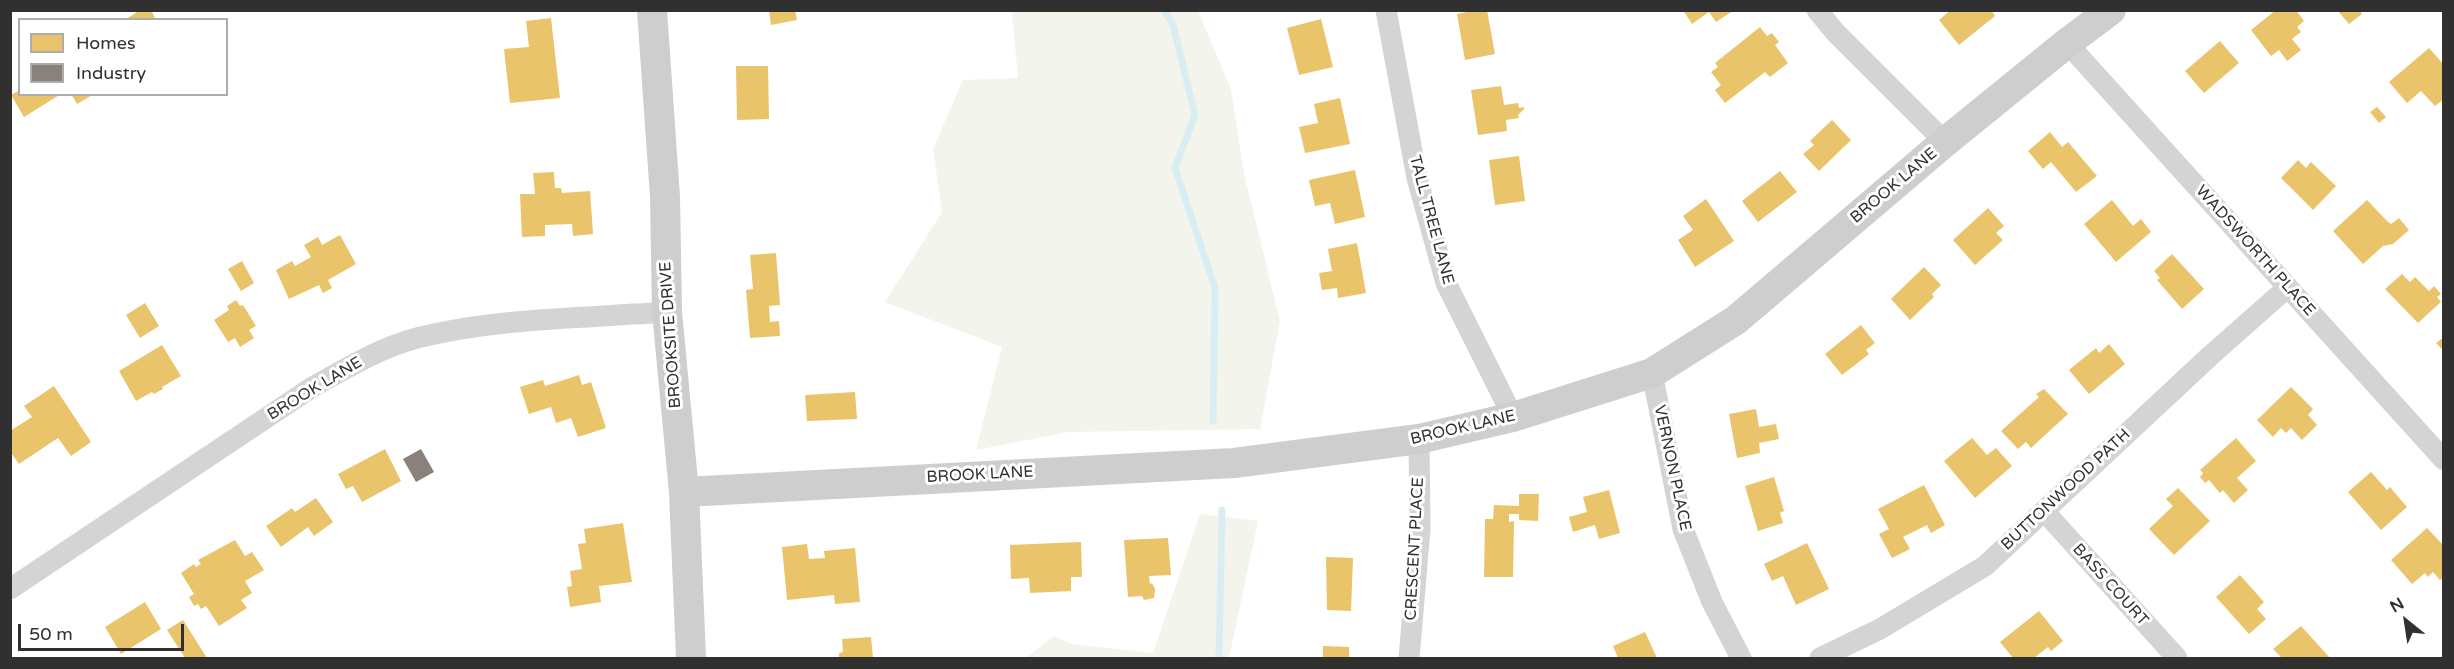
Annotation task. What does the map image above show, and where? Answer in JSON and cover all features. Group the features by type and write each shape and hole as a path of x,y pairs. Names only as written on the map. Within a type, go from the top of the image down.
{"street":[{"name":"BROOKSITE DRIVE","path":"652,10 665,197 667,312 684,492 692,658"},
{"name":"TALL TREE LANE","path":"1386,10 1417,178 1446,283 1513,417"},
{"path":"1816,10 1835,32 1946,142"},
{"name":"BROOK LANE","path":"684,492 1234,462 1419,439 1513,417 1652,373 1736,320 1946,142 2067,42 2111,10"},
{"name":"WADSWORTH PLACE","path":"2067,42 2444,460"},
{"name":"BUTTONWOOD PATH","path":"1820,658 1880,629 1985,566 2210,356 2288,287"},
{"name":"BROOK LANE","path":"10,589 311,388 356,362 385,349 416,338 470,328 667,312"},
{"name":"VERNON PLACE","path":"1652,373 1683,529 1712,602 1741,658"},
{"name":"CRESCENT PLACE","path":"1408,658 1420,529 1419,439"},
{"name":"BASS COURT","path":"2044,512 2177,658"}],"shaded area":[{"path":"1012,11 1198,11 1231,89 1244,174 1280,321 1260,429 1069,432 976,450 1002,347 885,302 942,212 933,149 963,80 1018,78"},
{"path":"1200,514 1258,521 1229,658 1025,658 1054,636 1072,644 1153,653"}],"building: Homes":[{"path":"140,10 151,10 155,18 128,18"},
{"path":"769,10 795,10 797,20 771,25"},
{"path":"1487,10 1495,54 1465,60 1457,14"},
{"path":"1683,10 1734,10 1716,22 1709,12 1692,24"},
{"path":"1951,10 1991,10 1995,16 1959,45 1939,20"},
{"path":"2276,10 2296,10 2304,21 2297,27 2301,32 2292,39 2301,50 2287,61 2279,50 2271,56 2251,30"},
{"path":"2337,10 2359,10 2362,14 2349,24"},
{"path":"551,18 560,98 510,103 504,49 529,47 526,21"},
{"path":"1321,19 1333,67 1299,75 1287,28"},
{"path":"1760,27 1767,36 1772,33 1779,42 1775,45 1788,63 1770,77 1765,72 1725,103 1715,90 1721,85 1711,72 1718,67 1715,63"},
{"path":"2220,41 2239,63 2204,93 2185,71"},
{"path":"2429,48 2444,65 2444,99 2435,106 2421,91 2407,103 2389,82"},
{"path":"736,66 768,66 769,119 737,120"},
{"path":"1501,86 1504,105 1518,103 1519,108 1524,107 1524,109 1518,115 1519,118 1506,120 1507,131 1478,135 1471,90"},
{"path":"18,91 18,96 58,96 24,117 11,95"},
{"path":"72,96 91,96 77,104"},
{"path":"1340,98 1350,144 1305,153 1299,127 1318,123 1314,104"},
{"path":"2377,107 2386,117 2379,123 2370,112"},
{"path":"1832,120 1851,140 1819,171 1803,154 1814,145 1810,141"},
{"path":"2050,132 2062,147 2068,142 2097,176 2076,192 2051,162 2043,169 2028,151"},
{"path":"1519,156 1525,201 1495,205 1489,160"},
{"path":"2298,160 2306,168 2311,162 2336,186 2313,210 2281,178"},
{"path":"1355,170 1365,217 1335,224 1330,203 1315,206 1309,180"},
{"path":"1780,171 1797,192 1758,222 1742,201"},
{"path":"554,172 555,188 561,188 562,193 590,191 593,234 573,236 572,224 545,225 545,236 522,237 520,194 535,194 533,173"},
{"path":"1706,199 1734,241 1695,267 1678,240 1693,230 1683,216"},
{"path":"2112,200 2133,226 2141,219 2151,232 2116,262 2084,224"},
{"path":"2367,200 2391,224 2399,218 2409,230 2393,244 2383,246 2363,264 2333,231"},
{"path":"1988,208 2004,226 1996,233 2003,240 1975,265 1953,240"},
{"path":"340,235 356,264 328,280 332,288 323,293 319,285 289,299 276,270 292,261 295,266 311,257 304,245 318,237 322,245"},
{"path":"1357,243 1366,293 1338,298 1337,288 1322,290 1319,273 1332,271 1328,249"},
{"path":"776,253 780,305 769,306 770,322 779,321 780,336 750,338 746,290 753,289 750,255"},
{"path":"2172,254 2204,289 2182,309 2157,280 2160,278 2154,271"},
{"path":"242,261 254,283 241,291 228,269"},
{"path":"1924,267 1941,285 1932,294 1934,297 1910,320 1891,299"},
{"path":"2402,274 2410,282 2415,277 2429,291 2434,286 2441,294 2437,297 2441,302 2418,323 2385,289"},
{"path":"236,300 240,306 243,305 256,326 249,330 254,338 240,347 235,338 228,342 214,320 229,310 227,306"},
{"path":"145,303 159,326 140,338 126,315"},
{"path":"1861,325 1875,343 1866,350 1869,354 1842,375 1825,354"},
{"path":"2444,337 2444,351 2436,343"},
{"path":"2109,344 2125,364 2089,394 2069,370 2096,348 2099,353"},
{"path":"162,345 181,376 154,394 152,392 136,401 119,371"},
{"path":"579,375 582,385 591,382 606,428 578,437 571,418 556,423 551,407 529,414 520,387 543,380 545,386"},
{"path":"54,386 91,442 71,456 58,438 19,464 10,451 10,431 32,417 24,406"},
{"path":"2291,387 2313,409 2308,415 2317,425 2302,440 2291,428 2286,433 2281,428 2273,437 2257,420"},
{"path":"2044,389 2068,414 2031,448 2026,442 2018,449 2001,431 2039,397 2036,394"},
{"path":"855,392 857,419 807,421 805,395"},
{"path":"1756,409 1759,427 1776,424 1779,439 1759,443 1760,453 1737,458 1729,414"},
{"path":"1972,438 1987,455 1996,448 2012,466 1975,498 1944,461"},
{"path":"2236,438 2256,461 2237,478 2248,490 2234,503 2223,490 2220,493 2209,480 2205,483 2200,477 2203,473 2200,470"},
{"path":"385,449 401,481 362,502 353,486 346,489 338,474"},
{"path":"2371,472 2387,490 2390,487 2407,507 2381,530 2348,492"},
{"path":"1774,477 1784,511 1780,513 1783,523 1758,531 1745,486"},
{"path":"1924,485 1945,525 1931,533 1927,525 1903,537 1910,549 1892,558 1879,534 1889,529 1878,509"},
{"path":"2178,488 2210,521 2174,555 2149,529 2173,506 2166,499"},
{"path":"1609,490 1620,533 1599,539 1595,525 1573,532 1569,517 1587,512 1583,497"},
{"path":"1519,494 1539,494 1538,521 1519,520 1519,514 1509,514 1509,522 1514,521 1513,577 1484,577 1485,519 1493,519 1494,505 1519,506"},
{"path":"316,498 333,522 314,536 308,527 281,547 266,526 292,508 295,512"},
{"path":"623,523 632,582 599,586 601,602 570,607 567,587 572,586 570,571 582,569 578,544 586,543 584,529"},
{"path":"2427,528 2444,546 2444,577 2440,580 2433,572 2428,577 2425,573 2412,584 2391,560"},
{"path":"1168,538 1171,575 1149,576 1150,584 1152,583 1155,589 1154,598 1144,600 1142,596 1128,597 1124,540"},
{"path":"235,540 245,556 252,552 264,570 245,581 252,593 241,600 247,608 219,626 206,606 201,609 198,604 194,606 189,597 194,594 181,573 194,564 196,567 201,564 198,560"},
{"path":"1081,542 1082,577 1071,577 1071,591 1030,593 1029,578 1011,579 1010,545"},
{"path":"1807,543 1829,589 1796,605 1783,576 1772,581 1764,564"},
{"path":"807,544 809,559 825,558 824,551 855,548 860,602 835,604 834,595 787,600 782,547"},
{"path":"1326,557 1353,558 1351,611 1327,610"},
{"path":"2240,575 2264,602 2257,609 2266,619 2249,634 2216,597"},
{"path":"145,602 161,629 121,654 105,627"},
{"path":"2039,611 2063,641 2051,651 2048,647 2034,658 2013,658 2000,642"},
{"path":"183,620 207,658 185,658 167,630"},
{"path":"2301,626 2330,658 2282,658 2273,649"},
{"path":"1645,632 1657,658 1618,658 1613,646"},
{"path":"871,637 873,658 839,658 839,653 843,652 842,639"},
{"path":"1323,646 1349,647 1349,658 1323,658"}],"building: Industry":[{"path":"421,449 434,472 416,482 403,459"}],"waterway":[{"path":"1164,10 1173,25 1195,115 1175,168 1215,288 1213,421"},
{"path":"1219,658 1222,510"}]}
